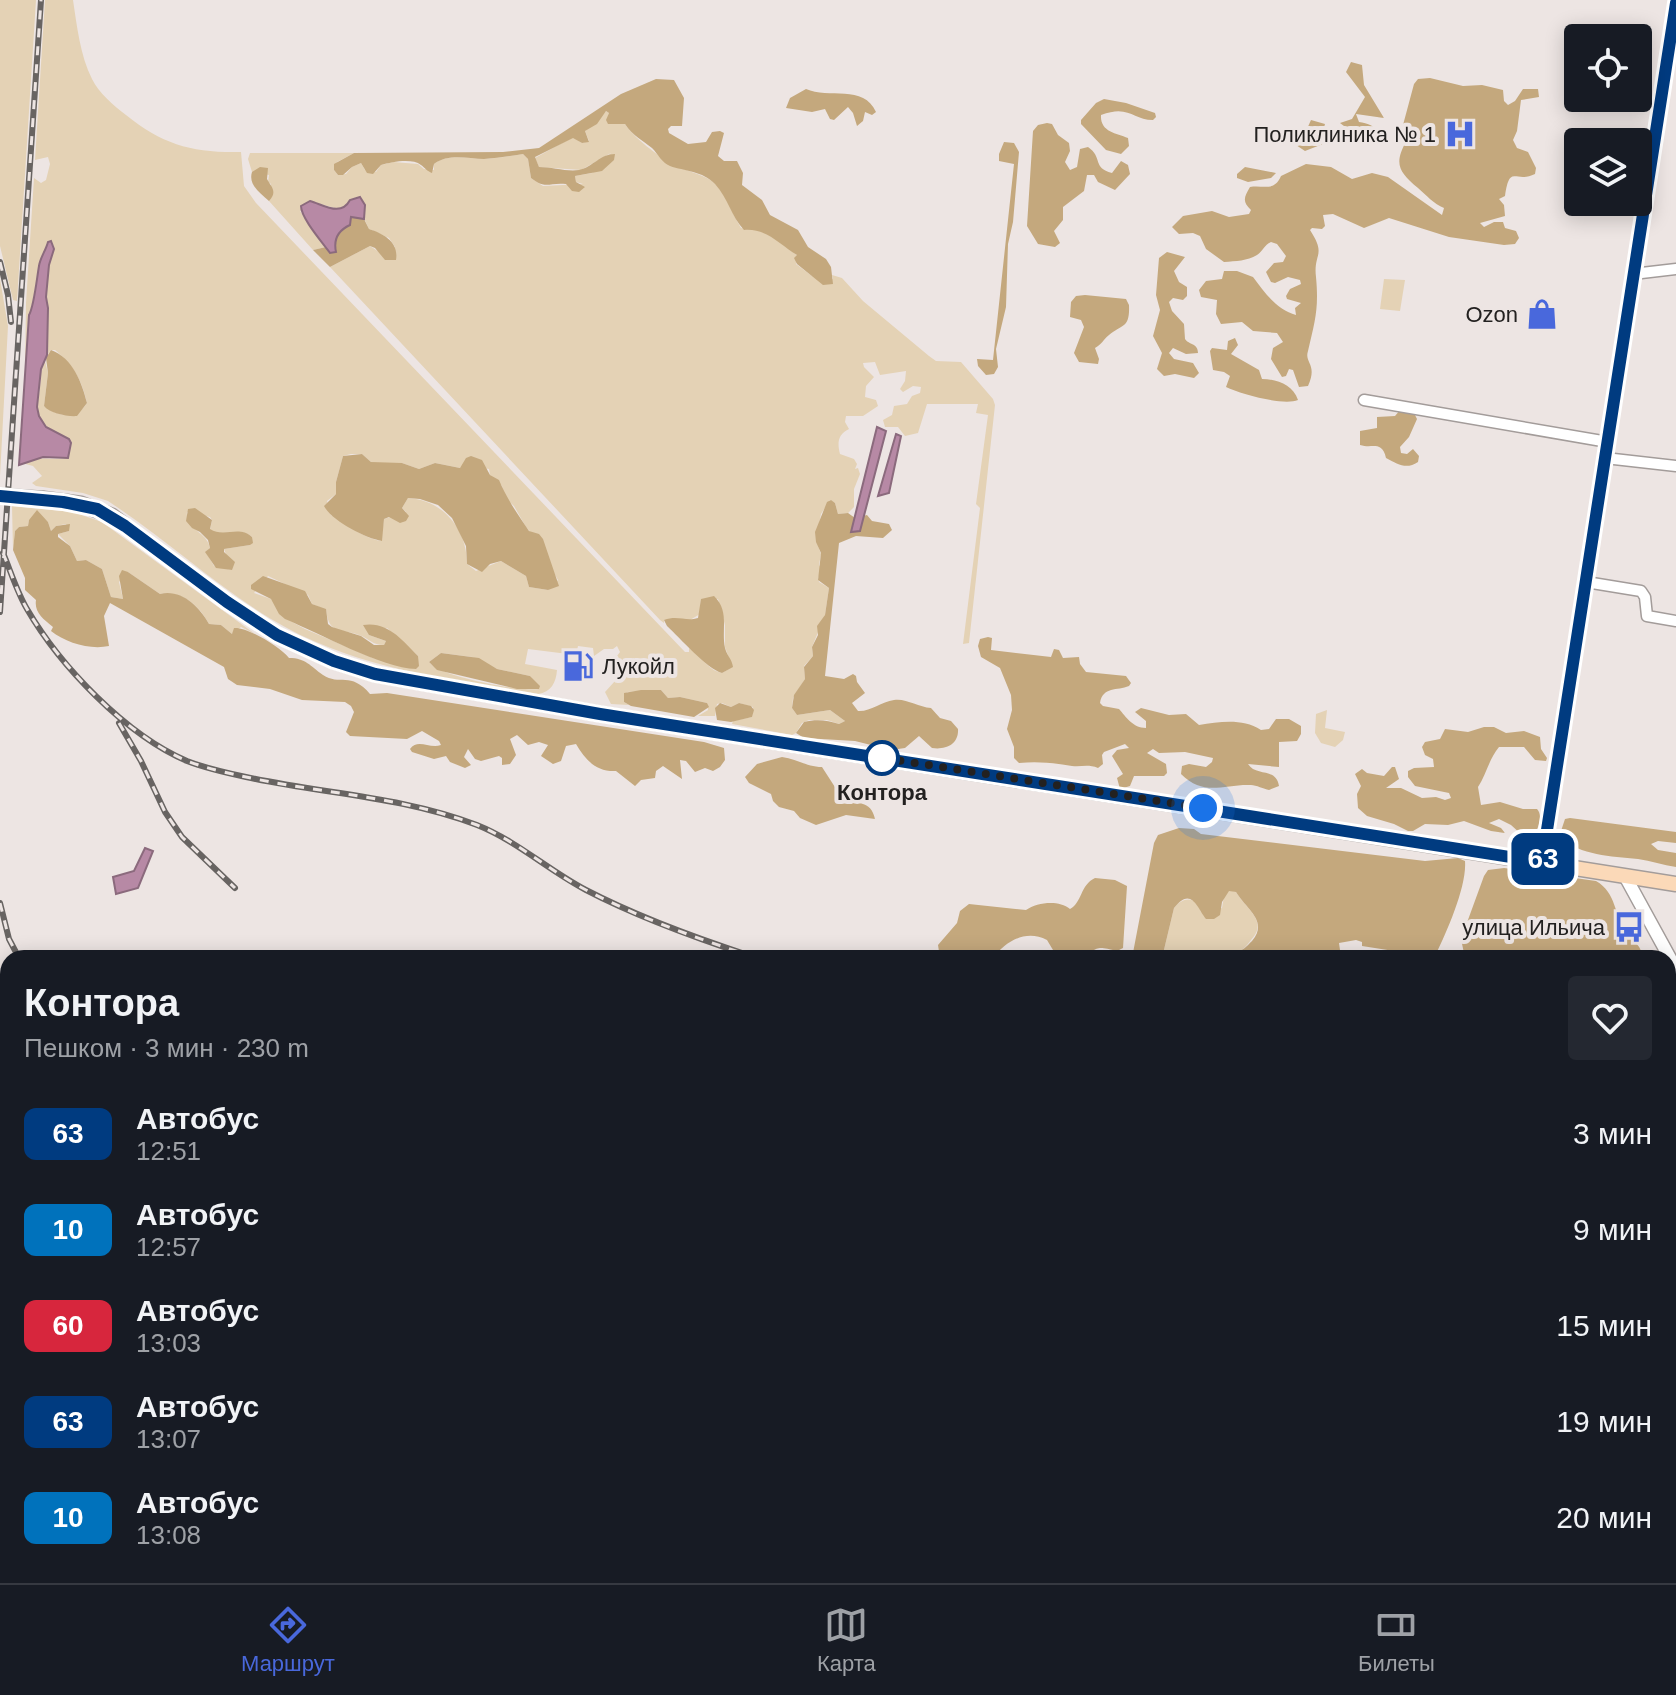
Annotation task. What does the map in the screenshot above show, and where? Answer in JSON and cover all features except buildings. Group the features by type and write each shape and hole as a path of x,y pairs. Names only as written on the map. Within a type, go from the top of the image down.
{"main road":[{"path":"0,496 81,504 112,516 227,602 277,635 354,668 419,684 1676,884"}],"street":[{"path":"1542,862 1676,3"},
{"path":"1633,274 1676,269"},
{"path":"1364,400 1608,442"},
{"path":"1605,458 1676,466"},
{"path":"1586,582 1641,591 1645,597 1647,616 1676,621"},
{"path":"1625,876 1666,950"}],"shaded area":[{"path":"0,0 36,0 17,301 13,300 0,246"},
{"path":"45,0 73,0 88,70 107,98 140,125 166,140 193,149 241,152 244,186 256,203 685,652 689,652 689,648 712,669 722,673 732,667 725,647 725,625 718,599 701,599 700,614 690,620 664,620 664,623 660,620 330,267 370,246 379,252 395,247 389,238 369,229 363,216 365,205 338,209 317,203 300,211 326,247 313,250 269,201 269,175 252,172 248,159 250,153 354,153 337,162 334,170 338,175 346,174 361,163 365,170 376,172 381,165 393,162 418,164 424,169 434,170 434,164 445,159 484,159 523,154 528,159 531,178 543,186 583,184 576,182 575,176 592,173 611,153 581,170 539,167 535,158 573,137 582,143 589,141 585,131 606,111 609,113 607,120 625,124 666,161 712,181 725,196 741,228 759,230 778,240 798,256 796,264 812,276 842,278 863,301 936,361 961,362 993,399 995,405 969,643 963,644 988,415 976,413 978,404 927,404 918,433 905,436 898,427 885,427 883,420 892,415 894,406 907,404 912,396 920,393 921,387 913,386 903,392 900,389 906,371 880,375 875,362 863,363 874,377 866,386 865,397 876,400 878,406 863,416 846,416 849,429 843,433 839,443 840,454 854,459 857,464 855,469 858,468 860,474 854,489 854,507 848,513 838,514 835,503 830,500 821,514 816,540 821,554 819,582 829,588 825,615 812,647 813,656 804,666 805,679 793,698 792,708 797,715 830,710 845,721 839,724 809,720 792,735 732,724 733,721 752,717 753,707 739,703 731,707 722,703 717,704 715,716 698,716 708,710 707,703 680,697 668,698 661,690 627,692 624,702 629,705 611,704 605,692 615,681 614,660 620,652 617,646 604,649 594,656 593,648 578,646 576,655 528,649 525,664 557,670 552,686 538,694 400,669 335,650 302,636 250,605 108,501 32,483 42,476 33,466 22,463 69,457 62,441 43,423 38,411 45,361 48,373 44,406 55,413 67,415 78,412 87,403 79,380 67,361 55,350 47,355 46,297 54,246 48,242 29,317 25,369 34,178 41,183 46,180 50,164 48,157 35,160","holes":["362,454 377,464 402,463 419,469 435,463 489,469 490,475 502,486 504,497 546,550 558,580 548,590 529,587 526,576 501,561 476,571 467,564 458,528 442,511 421,500 408,498 402,508 406,512 384,519 381,541 361,533 331,515 327,501 336,494 343,456","187,512 210,517 210,530 242,532 252,537 250,545 224,549 232,570 214,566 206,552 210,548 208,542 187,518","268,576 308,595 312,604 326,610 330,623 336,629 384,645 386,641 369,635 387,628 418,656 416,669 373,658 305,629 294,623 271,599 254,593","441,653 472,657 497,669 530,676 539,689 480,682 447,673 429,662"]},
{"path":"1351,62 1362,65 1364,85 1384,118 1356,114 1359,122 1374,127 1379,135 1358,134 1340,123 1352,119 1365,97 1346,72"},
{"path":"1430,78 1463,86 1482,85 1503,90 1504,101 1508,105 1523,89 1538,89 1539,97 1521,100 1513,140 1517,148 1528,152 1536,168 1535,174 1511,177 1505,196 1499,199 1504,205 1505,216 1480,223 1484,227 1503,222 1505,228 1516,231 1519,238 1515,244 1504,245 1449,237 1389,218 1364,228 1333,214 1323,215 1325,226 1310,230 1319,250 1317,307 1307,355 1311,379 1308,386 1299,387 1293,370 1289,369 1282,377 1271,359 1273,348 1283,342 1277,333 1253,331 1242,322 1221,324 1216,314 1217,300 1201,297 1199,290 1206,281 1222,279 1224,271 1237,271 1253,277 1277,305 1296,315 1295,308 1301,303 1286,296 1290,289 1301,284 1300,280 1288,277 1275,283 1271,282 1266,272 1274,263 1283,262 1286,256 1277,244 1271,242 1249,258 1224,262 1206,249 1200,236 1179,234 1172,227 1183,216 1212,211 1229,217 1249,214 1251,210 1245,199 1250,187 1272,186 1281,176 1306,164 1331,167 1352,179 1372,173 1388,177 1442,215 1444,208 1406,177 1399,162 1407,140 1403,125 1414,84 1418,79"},
{"path":"656,79 674,80 684,98 682,126 671,126 669,133 688,144 706,142 712,132 724,133 718,156 724,161 737,161 743,173 742,185 762,200 770,215 798,230 808,247 826,259 831,267 833,284 823,285 797,264 794,258 797,255 773,238 744,230 710,180 667,165 625,124 608,124 609,113 606,111 597,124 585,131 589,142 582,143 573,138 535,157 539,167 574,170 615,154 614,160 602,171 575,176 576,182 585,187 579,192 572,191 566,184 544,185 536,182 531,178 528,159 523,154 484,159 446,159 434,164 432,173 417,163 407,161 381,165 373,174 367,173 361,163 343,175 338,175 334,170 334,164 354,153 503,152 539,148 621,94"},
{"path":"806,89 854,95 870,103 876,112 872,115 865,112 863,121 857,126 848,107 834,120 830,119 825,109 812,112 786,108 790,98"},
{"path":"1104,99 1155,113 1153,120 1118,111 1101,115 1106,128 1128,138 1129,146 1121,154 1106,150 1081,124 1096,103"},
{"path":"1311,120 1325,124 1323,131 1328,142 1305,151 1296,145 1296,138 1306,131"},
{"path":"1052,124 1058,135 1069,143 1070,151 1065,162 1070,170 1077,167 1080,149 1088,147 1106,171 1112,173 1121,161 1128,165 1130,174 1115,190 1098,182 1094,175 1087,175 1084,191 1063,207 1063,220 1054,231 1060,243 1055,247 1038,244 1027,226 1033,131 1038,125"},
{"path":"1004,142 1014,143 1019,152 1008,244 1006,307 996,349 998,367 994,374 986,375 978,366 977,359 993,360 1014,164 999,161"},
{"path":"260,167 268,168 267,179 273,192 269,201 252,181 252,172"},
{"path":"1245,167 1276,173 1271,178 1248,182 1237,178"},
{"path":"360,197 365,205 364,219 351,217 350,225 336,239 336,252 330,253 308,223 301,206 310,201 337,209"},
{"path":"350,218 364,219 369,229 380,233 393,244 396,260 385,260 370,246 330,267 313,250 326,247 332,253 336,251 338,234 351,223"},
{"path":"51,241 54,249 46,297 47,355 41,369 37,407 46,427 71,443 68,458 43,457 19,465 29,315 40,263"},
{"path":"1167,252 1185,257 1174,271 1179,282 1187,287 1187,296 1183,300 1173,298 1169,302 1172,311 1184,324 1185,339 1197,347 1198,353 1186,354 1173,348 1169,353 1174,359 1193,363 1199,373 1194,378 1175,374 1164,376 1157,369 1162,353 1153,336 1160,310 1156,295 1159,258"},
{"path":"0,279 8,326 0,476"},
{"path":"1384,279 1405,280 1400,311 1380,309"},
{"path":"1076,296 1126,299 1129,305 1127,322 1095,348 1098,364 1079,362 1074,353 1084,327 1081,320 1070,317 1071,302"},
{"path":"1235,338 1238,345 1231,354 1259,370 1262,379 1288,387 1298,400 1273,400 1226,387 1230,376 1213,370 1210,351 1212,348 1227,350 1228,341"},
{"path":"51,350 71,365 82,387 87,403 77,416 59,414 44,406 48,373 46,358"},
{"path":"1401,409 1414,413 1417,419 1409,437 1400,447 1401,453 1407,454 1413,449 1419,456 1418,462 1410,466 1386,458 1379,447 1360,445 1360,431 1377,428 1377,417 1395,416"},
{"path":"877,427 886,431 860,531 851,532"},
{"path":"896,434 901,436 889,493 878,496"},
{"path":"362,454 371,462 402,463 419,469 435,463 460,468 471,456 482,460 490,475 499,480 529,531 543,539 559,586 548,590 529,587 526,576 501,561 490,564 482,572 467,564 466,546 452,518 438,505 420,499 408,498 402,508 409,516 406,521 400,523 389,517 384,519 382,541 341,523 324,506 336,494 343,456"},
{"path":"831,500 838,514 848,513 855,518 867,515 872,521 889,524 892,530 883,538 856,536 839,543 825,676 844,679 853,674 856,676 865,693 852,703 858,711 899,700 931,708 958,729 954,743 950,745 932,748 919,736 905,748 891,750 855,741 804,738 796,733 804,722 822,720 839,724 845,721 830,710 797,715 792,708 794,695 805,679 804,667 813,656 817,626 825,615 829,588 818,580 821,553 815,532 827,502"},
{"path":"12,506 73,512 102,522 255,634 241,627 232,634 221,625 209,624 200,611 183,597 160,594 128,572 119,582 123,599 111,597 102,569 86,560 77,561 70,546 58,534 69,531 66,524 56,526 51,531 48,522 40,515 29,520 28,526 15,531 13,550"},
{"path":"195,508 212,520 210,529 242,532 252,537 253,543 250,545 224,549 235,562 232,570 216,568 205,552 210,548 208,540 186,521 188,509"},
{"path":"37,510 48,522 51,531 56,526 70,524 69,531 58,534 58,537 70,546 77,561 86,560 102,569 111,597 123,599 119,576 122,570 128,572 160,594 175,594 189,600 209,624 221,625 232,634 234,628 255,634 289,658 304,661 329,678 357,683 370,694 387,693 704,742 724,748 725,760 713,771 705,768 695,772 686,761 680,760 682,779 663,766 656,771 655,778 641,780 635,786 616,771 592,764 576,744 566,746 561,761 553,764 541,756 548,745 539,742 528,745 517,735 510,739 516,755 510,764 502,765 499,756 481,761 475,759 468,749 464,757 471,765 465,768 450,762 446,756 434,759 412,752 410,749 417,744 441,745 422,731 407,739 350,736 346,732 354,712 345,702 302,700 270,689 237,685 228,679 224,667 110,603 104,616 109,646 94,647 71,642 51,631 53,627 38,612 36,600 25,590 25,578 13,550 15,531 28,526"},
{"path":"263,576 305,591 312,604 326,609 328,624 361,636 374,645 384,645 386,641 369,635 363,625 387,629 418,656 419,666 416,669 386,663 285,619 271,599 251,589 251,585"},
{"path":"714,596 722,608 725,648 733,667 722,673 701,660 664,620 698,618 701,599"},
{"path":"992,638 991,650 1051,657 1054,649 1059,650 1063,658 1079,657 1086,672 1126,676 1131,683 1129,686 1107,691 1100,703 1119,709 1130,722 1141,728 1146,728 1146,721 1135,712 1141,708 1169,715 1186,714 1199,725 1239,722 1261,730 1269,729 1276,719 1289,719 1301,726 1301,734 1297,741 1279,742 1279,767 1248,764 1274,776 1279,786 1269,790 1251,785 1214,788 1198,785 1181,774 1182,766 1206,767 1213,758 1185,752 1159,753 1153,749 1147,753 1166,764 1167,773 1164,776 1134,776 1130,786 1120,789 1117,778 1123,774 1112,756 1117,750 1129,748 1125,744 1104,752 1103,764 1098,768 1019,763 1014,758 1014,747 1007,729 1012,710 1011,695 1000,668 981,657 978,646 980,639"},
{"path":"441,653 479,658 497,669 530,676 540,686 539,689 517,689 437,670 429,662"},
{"path":"661,690 668,698 680,697 707,703 709,707 694,717 631,706 624,702 624,693"},
{"path":"720,703 731,707 739,703 751,706 754,710 752,717 731,722 717,720 715,708"},
{"path":"1327,710 1325,728 1345,732 1343,740 1335,747 1321,743 1315,733 1316,714"},
{"path":"1494,727 1506,733 1524,731 1540,737 1546,761 1535,760 1524,747 1499,747 1478,787 1481,805 1500,802 1523,809 1537,809 1540,822 1533,835 1522,835 1499,819 1489,823 1505,833 1464,821 1448,825 1425,824 1408,831 1367,816 1358,808 1357,794 1361,786 1355,774 1362,769 1384,776 1395,767 1399,779 1386,788 1401,788 1422,798 1451,798 1449,793 1415,786 1408,777 1408,771 1434,767 1433,759 1425,755 1422,747 1425,742 1440,739 1445,729 1468,732"},
{"path":"782,757 822,767 842,798 866,805 875,819 846,815 816,825 800,818 794,811 779,807 771,794 749,783 745,777 757,764"},
{"path":"1565,819 1676,832 1676,843 1658,841 1651,844 1658,850 1676,853 1676,867 1577,848 1559,837"},
{"path":"1179,828 1194,829 1201,834 1425,861 1458,858 1465,861 1465,871 1455,908 1438,950 1388,950 1362,946 1362,942 1356,940 1339,943 1340,950 1241,950 1257,934 1257,921 1236,892 1229,891 1222,902 1220,915 1214,919 1206,919 1189,899 1180,902 1174,908 1164,950 1134,950 1158,835"},
{"path":"145,848 153,851 138,888 116,894 113,877 134,871"},
{"path":"1504,868 1596,881 1608,892 1621,925 1640,950 1463,950 1461,939 1488,870"},
{"path":"1095,878 1115,880 1127,886 1123,948 1119,950 1053,950 1047,940 1024,936 1000,950 939,950 938,945 957,923 960,911 969,904 1026,910 1054,903 1070,909"},
{"path":"1229,890 1236,892 1257,921 1256,933 1245,948 1164,950 1174,908 1178,904 1193,901 1201,912 1222,908 1224,896"}],"railway":[{"path":"0,612 41,0"},
{"path":"0,262 11,322"},
{"path":"3,553 23,602 57,653 118,717 164,749 187,761 224,772 391,802 477,825 506,839 606,900 733,950"},
{"path":"119,723 165,812 182,837 235,888"},
{"path":"0,903 15,950"}],"bus line":[{"name":"63","path":"0,496 81,504 112,516 227,602 277,635 334,661 375,674 600,714 1542,862 1676,3"}],"place":[{"name":"Поликлиника № 1","path":"1460,134"},
{"name":"Ozon","path":"1542,314"},
{"name":"Лукойл","path":"578,666"},
{"name":"Контора","path":"882,758"},
{"name":"улица Ильича","path":"1629,927"}],"route":[{"path":"882,758 877,757 1203,808"}]}
